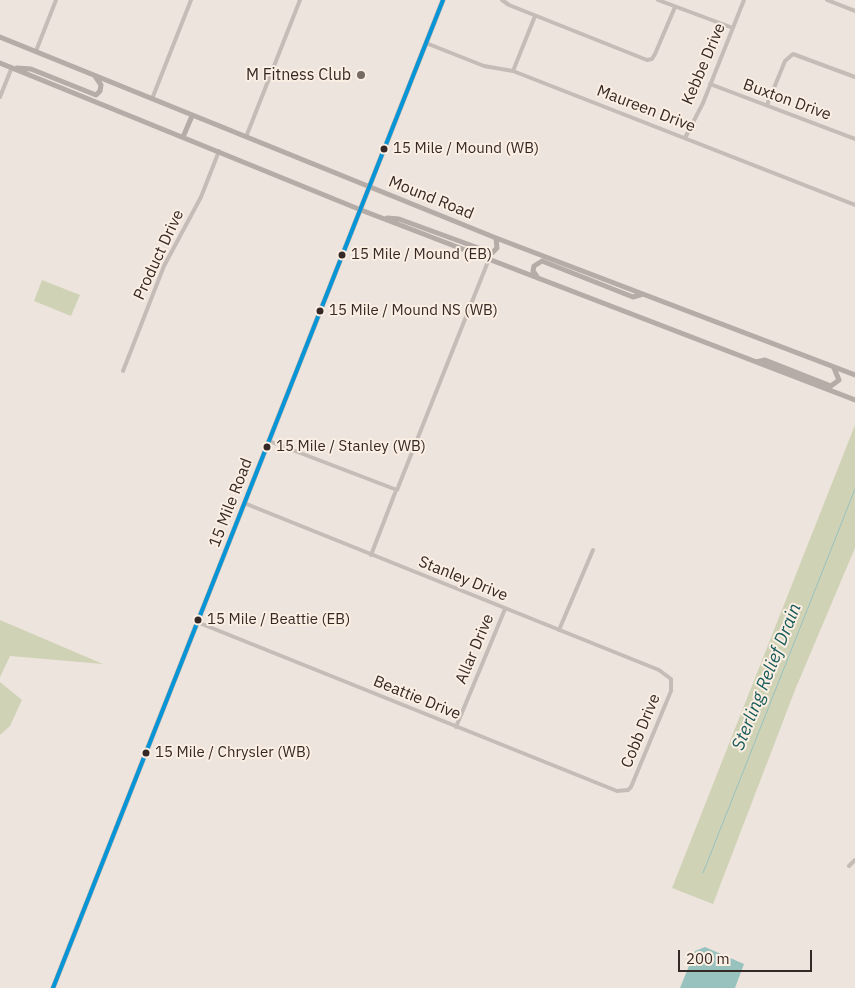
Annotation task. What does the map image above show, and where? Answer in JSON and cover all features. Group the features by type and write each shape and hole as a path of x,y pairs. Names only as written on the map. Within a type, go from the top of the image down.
{"main road":[{"name":"15 Mile Road","path":"53,988 443,0"},
{"name":"Mound Road","path":"0,37 496,238 855,375"},
{"path":"0,63 361,210 855,400"},
{"path":"12,68 31,69 96,95 100,91 101,84 94,75"},
{"path":"183,137 192,116"},
{"path":"382,217 399,219 492,253 497,248 496,238"},
{"path":"538,278 533,269 536,264 542,261 633,297 644,294"},
{"path":"756,363 765,360 831,386 839,380 834,367"}],"street":[{"path":"36,51 56,0"},
{"path":"152,100 192,0"},
{"path":"246,138 300,0"},
{"path":"502,0 535,16 647,60 652,59 655,54 675,7"},
{"path":"658,0 733,28"},
{"name":"Kebbe Drive","path":"685,138 710,84 744,0"},
{"path":"827,0 855,11"},
{"path":"513,71 535,16"},
{"name":"Maureen Drive","path":"426,43 481,66 513,71 855,205"},
{"path":"767,105 785,60 793,54 855,77"},
{"path":"0,97 12,68"},
{"name":"Buxton Drive","path":"710,84 855,139"},
{"name":"Product Drive","path":"123,371 164,266 201,197 219,151"},
{"path":"371,555 489,259"},
{"path":"269,441 396,492"},
{"name":"Stanley Drive","path":"244,503 659,670 671,679"},
{"path":"559,630 592,550"},
{"name":"Allar Drive","path":"456,727 505,609"},
{"name":"Beattie Drive","path":"197,622 612,790 628,790"},
{"name":"Cobb Drive","path":"628,790 633,784 670,691 671,679"},
{"path":"849,866 855,860"}],"green space":[{"path":"42,280 80,295 71,316 34,301"},
{"name":"Sterling Relief Drain","path":"855,425 855,548 795,690 713,904 672,888"},
{"path":"0,620 103,664 10,656 0,677"},
{"path":"0,682 22,700 10,726 0,735"}],"water":[{"path":"705,947 744,964 735,988 680,988 695,951"}],"waterway":[{"name":"Sterling Relief Drain","path":"703,873 855,489"}],"transit line":[{"path":"53,988 443,0"}],"place":[{"name":"M Fitness Club","path":"361,75"},
{"name":"15 Mile / Mound (WB)","path":"384,149"},
{"name":"15 Mile / Mound (EB)","path":"342,255"},
{"name":"15 Mile / Mound NS (WB)","path":"320,311"},
{"name":"15 Mile / Stanley (WB)","path":"267,447"},
{"name":"15 Mile / Beattie (EB)","path":"198,620"},
{"name":"15 Mile / Chrysler (WB)","path":"146,753"}]}
